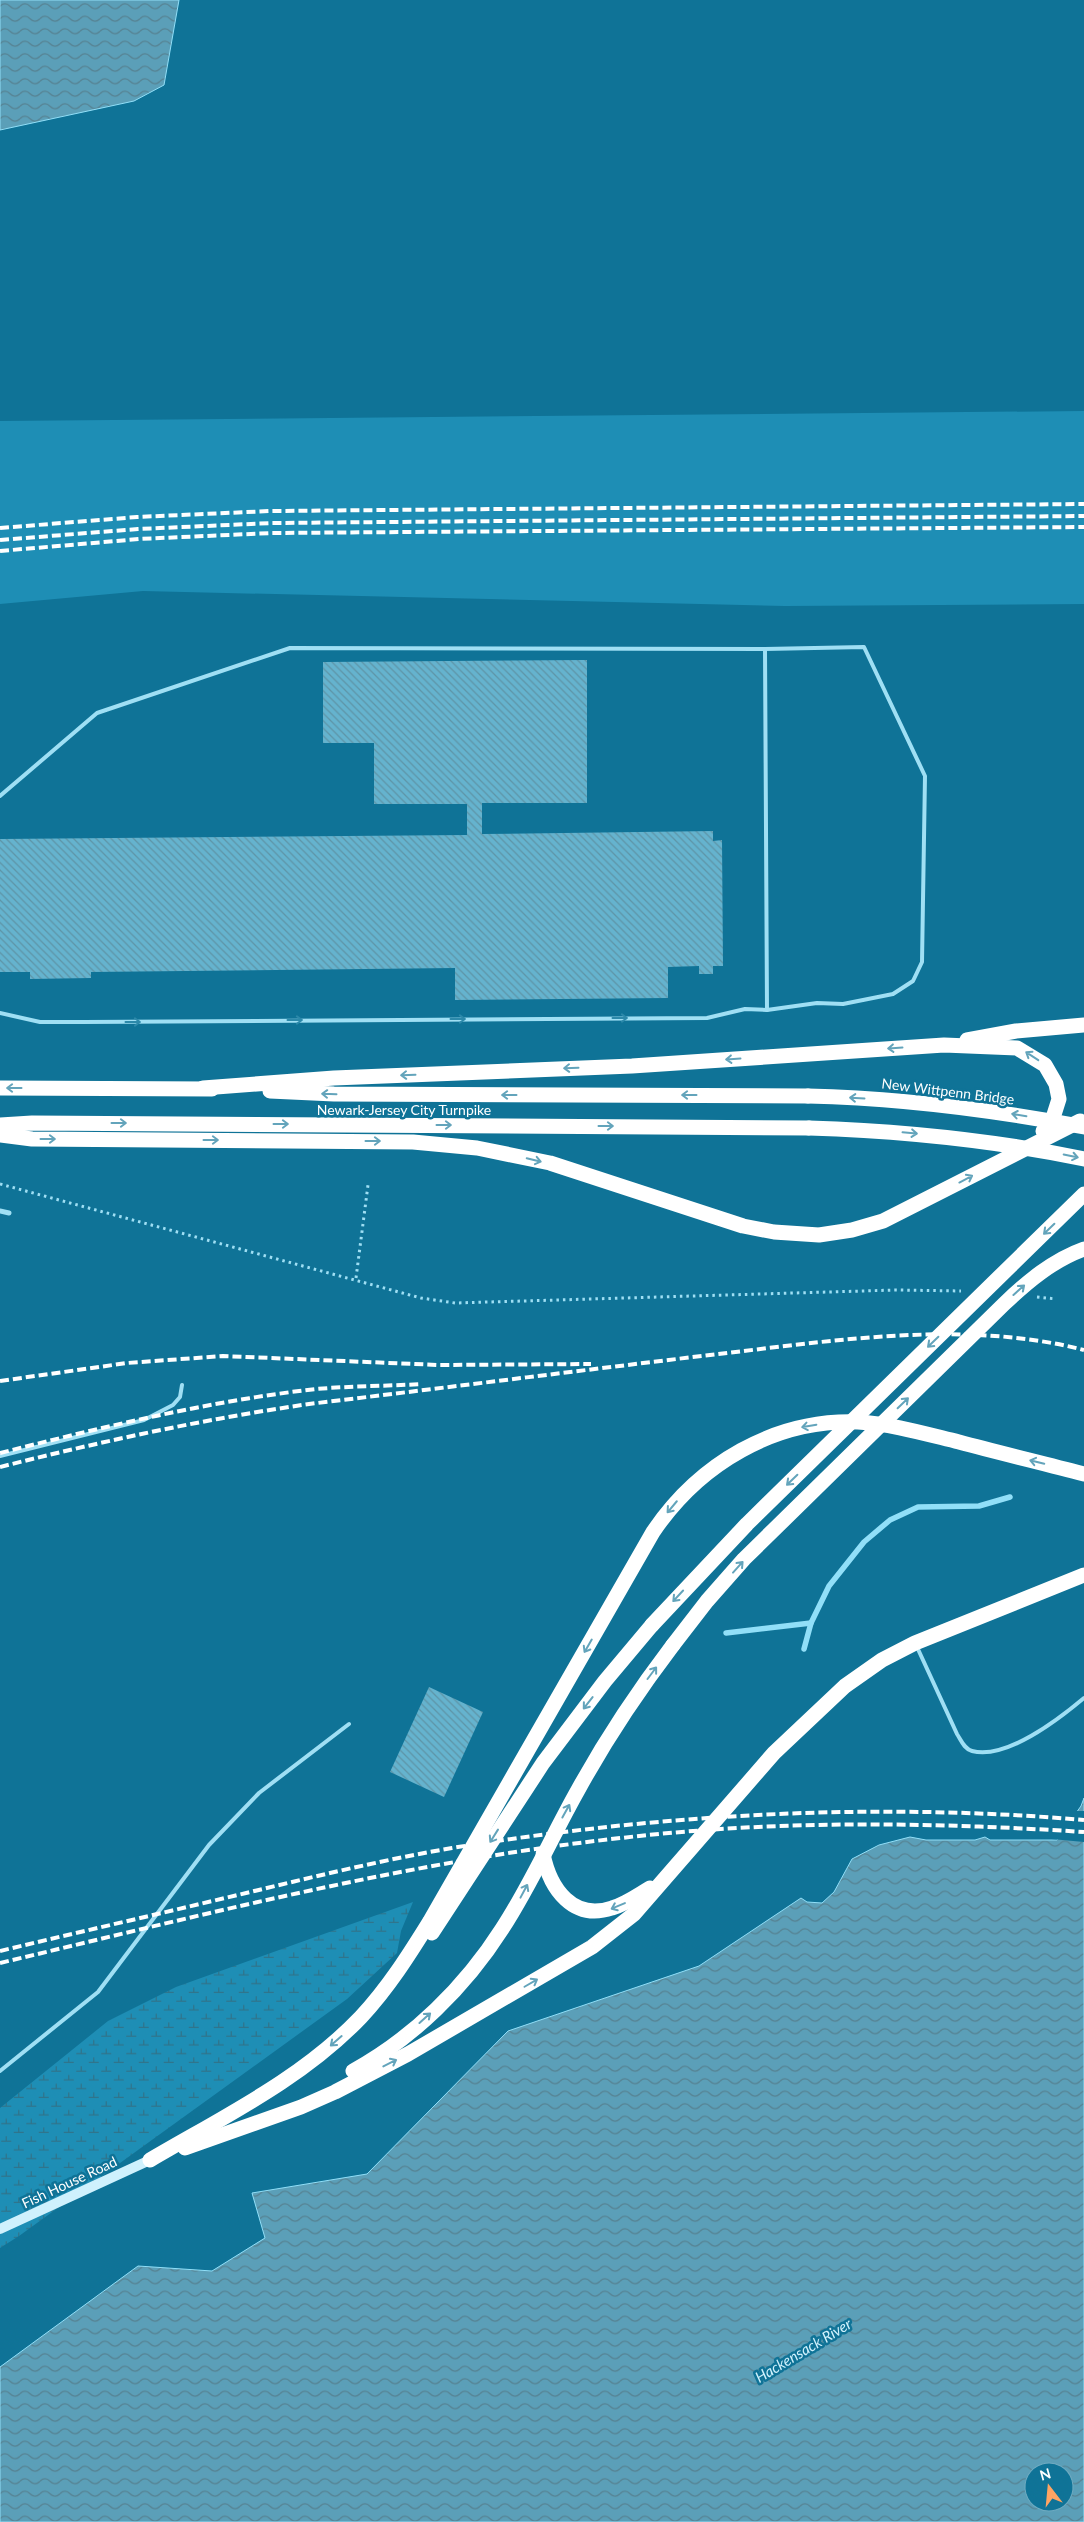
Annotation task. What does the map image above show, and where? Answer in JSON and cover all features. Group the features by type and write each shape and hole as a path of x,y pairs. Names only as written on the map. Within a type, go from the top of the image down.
{"highway":[{"path":"203,1088 334,1078 632,1066 944,1044 1016,1031 1084,1025"},
{"path":"944,1044 1017,1048 1045,1066 1056,1084 1058,1106 1049,1126 990,1166"},
{"name":"Newark-Jersey City Turnpike","path":"0,1088 203,1088 334,1094 808,1096"},
{"name":"New Wittpenn Bridge","path":"808,1096 912,1102 1001,1112 1084,1127"},
{"path":"0,1134 32,1138 449,1144 550,1163 743,1226 803,1235 852,1230 883,1221 1084,1120"},
{"name":"Newark-Jersey City Turnpike","path":"0,1124 809,1128 940,1136 1007,1145 1084,1159"},
{"path":"150,2160 269,2090 311,2062 362,2017 402,1965 438,1926 497,1831 566,1732 652,1625 747,1524 1084,1194"},
{"path":"150,2160 310,2093 370,2062 398,2042 442,2003 480,1959 502,1929 620,1719 707,1601 744,1559 1004,1304 1032,1278 1063,1258 1084,1248"},
{"path":"402,1965 653,1532 682,1496 717,1465 748,1446 779,1434 812,1425 859,1422 907,1429 1084,1474"},
{"path":"150,2160 301,2107 408,2054 604,1939 634,1914 774,1753 826,1702 864,1672 915,1643 1084,1575"},
{"path":"544,1854 547,1872 554,1887 566,1900 593,1911 611,1909 660,1883"}],"main road":[{"name":"Fish House Road","path":"0,2229 150,2160"}],"street":[{"path":"0,1211 9,1213"}],"lane":[{"path":"0,796 97,713 290,648 765,649 864,646 925,776 922,962 913,981 894,994 843,1004 817,1003 767,1010 745,1009 707,1018 40,1022 0,1013"},
{"path":"765,649 767,1010"},
{"path":"0,1456 144,1420 173,1405 180,1398 182,1385"},
{"path":"915,1643 957,1734 964,1745 971,1750 993,1751 1036,1734 1084,1698"},
{"path":"0,2071 98,1992 209,1845 259,1794 349,1724"}],"path":[{"path":"0,1184 356,1278 421,1298 454,1302 896,1290 971,1292"},
{"path":"356,1278 368,1185"},
{"path":"1028,1296 1056,1299"}],"green space":[{"path":"1084,411 1084,604 785,606 143,591 0,604 0,421"},
{"path":"413,1902 401,1931 397,1953 347,1999 0,2248 0,2108 108,2021 176,1987"}],"water":[{"path":"0,0 179,0 164,85 134,101 0,130"},
{"name":"Hackensack River","path":"1084,1798 1084,2522 0,2522 0,2367 138,2266 212,2271 265,2238 252,2193 367,2174 508,2031 699,1966 801,1898 807,1902 822,1903 834,1892 852,1859 879,1845 910,1837 926,1840 975,1840 985,1837 990,1840 1057,1840 1081,1806"}],"pier":[{"path":"1075,1811 1084,1811 1084,1842 1030,1837 1056,1837"}],"building":[{"path":"587,660 587,803 482,803 482,834 713,831 713,841 722,840 723,966 713,966 713,974 699,974 699,966 668,967 668,998 455,1000 455,968 91,972 91,978 30,979 30,972 0,972 0,839 467,835 467,804 374,804 374,743 323,743 323,662"},
{"path":"429,1687 483,1712 444,1797 390,1772"}],"waterway":[{"path":"804,1649 811,1623 829,1586 864,1542 890,1520 918,1507 979,1506 1010,1497"},
{"path":"726,1633 811,1623"}],"railway":[{"path":"0,528 137,517 271,511 1084,504"},
{"path":"0,540 138,529 272,523 1084,516"},
{"path":"0,551 139,539 272,533 1084,527"},
{"path":"0,1467 154,1431 309,1404 803,1344 850,1339 945,1334 992,1336 1038,1341 1084,1350"},
{"path":"0,1381 127,1363 223,1356 439,1365 591,1364"},
{"path":"0,1453 117,1424 236,1400 316,1389 422,1384"},
{"path":"0,1951 395,1859 530,1836 688,1819 767,1814 926,1812 1084,1820"},
{"path":"0,1963 232,1908 387,1875 464,1860 621,1838 737,1828 852,1824 968,1826 1084,1832"}]}
